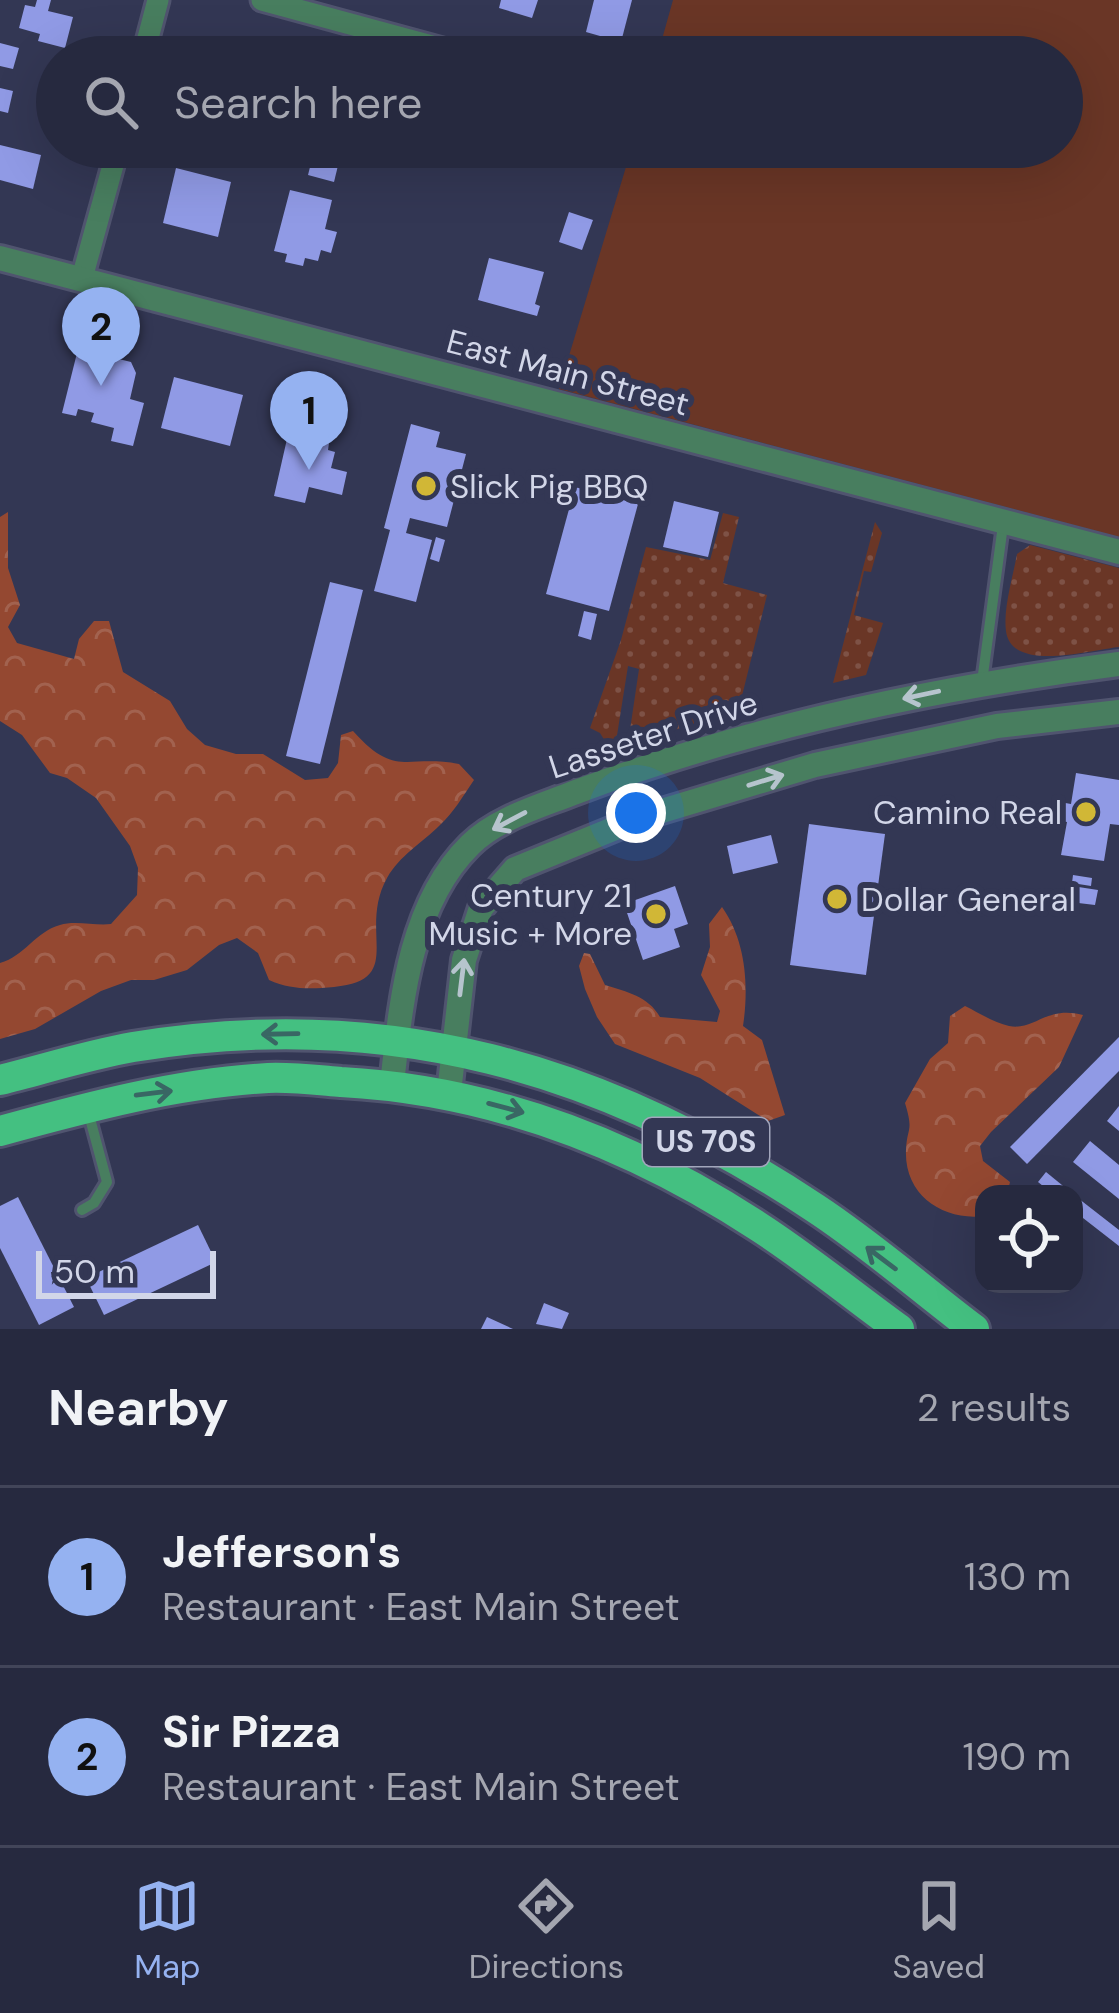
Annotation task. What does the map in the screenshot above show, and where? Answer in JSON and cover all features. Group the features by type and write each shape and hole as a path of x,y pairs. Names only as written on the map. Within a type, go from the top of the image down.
{"main road":[{"name":"US 70S","path":"0,1080 132,1047 280,1033 397,1039 454,1048 560,1076 695,1136 814,1207 974,1329"},
{"name":"US 70S","path":"0,1131 130,1096 270,1078 392,1084 449,1093 541,1117 642,1159 758,1226 899,1329"}],"street":[{"path":"148,36 158,0"},
{"path":"262,0 328,9 409,36"},
{"path":"82,278 112,168"},
{"name":"East Main Street","path":"0,258 1119,552"},
{"name":"Lasseter Drive","path":"392,1084 414,950 435,890 471,843 514,816 629,772 797,722 982,682 1119,664"},
{"path":"449,1093 464,960 481,908 515,869 645,816 815,766 997,726 1119,712"}],"lane":[{"path":"982,682 1003,521"},
{"path":"82,1210 94,1203 107,1182 88,1107"}],"shaded area":[{"path":"673,0 1119,0 1119,537 559,389 626,168 1083,168 1083,36 663,36"},
{"path":"723,513 739,517 723,583 767,595 739,708 637,743 630,730 639,669 628,666 615,748 610,749 600,733 590,728 621,640 646,547 710,560"},
{"path":"875,522 882,533 871,572 864,571 854,615 883,623 866,675 833,683"},
{"path":"1030,545 1119,568 1119,647 1054,656 1022,652 1011,644 1005,622 1009,593 1017,554"}],"green space":[{"path":"8,512 8,568 20,605 8,627 17,643 74,659 79,639 94,621 109,621 123,672 170,701 187,729 205,745 236,754 263,754 305,780 328,778 338,763 341,735 353,731 391,760 459,764 474,780 445,820 387,878 379,898 377,950 369,975 334,987 285,986 269,980 258,953 237,938 219,945 187,970 101,991 35,1029 0,1039 0,963 60,925 111,924 137,895 138,868 130,846 96,798 67,778 50,773 22,735 0,721 0,517"},
{"path":"722,907 744,964 743,1026 762,1040 785,1115 768,1121 700,1078 615,1044 597,1017 579,966 584,953 590,954 605,985 643,999 660,1017 717,1022 720,1011 701,975 710,947 709,924"},
{"path":"965,1006 1018,1027 1059,1013 1083,1015 1059,1067 980,1146 983,1161 1010,1182 975,1185 975,1216 955,1214 929,1202 907,1166 910,1125 905,1103 930,1059 948,1043 950,1016"}],"building":[{"path":"37,0 51,0 48,11 73,17 68,36 39,36 19,28 25,5 35,7"},
{"path":"501,0 538,0 532,18 499,8"},
{"path":"594,0 632,0 623,36 586,32"},
{"path":"0,43 19,48 13,69 0,66"},
{"path":"0,88 13,91 8,113 0,111"},
{"path":"0,145 36,154 33,189 0,180"},
{"path":"176,168 231,182 218,237 163,223"},
{"path":"310,168 337,168 334,182 308,175"},
{"path":"290,190 332,200 325,229 337,232 331,253 321,250 318,261 305,258 303,266 285,262 287,254 274,251"},
{"path":"569,212 593,220 582,250 559,242"},
{"path":"489,258 544,272 535,304 540,306 537,316 478,300"},
{"path":"78,349 131,362 136,373 130,399 144,403 133,446 111,441 114,428 91,422 94,413 78,409 76,416 62,413"},
{"path":"174,377 243,395 230,446 161,428"},
{"name":"Slick Pig BBQ","path":"411,424 440,432 436,447 466,454 447,527 410,518 406,533 432,540 416,602 374,591 390,530 384,528"},
{"path":"297,435 329,443 328,450 335,452 331,468 347,472 342,495 309,487 305,503 274,496 287,439 296,441"},
{"path":"575,487 638,504 609,611 546,594"},
{"path":"674,501 719,512 708,557 663,547"},
{"path":"436,537 445,540 439,562 430,559"},
{"path":"330,582 363,590 320,764 286,756"},
{"path":"584,611 597,614 591,640 578,636"},
{"name":"Camino Real","path":"1076,773 1119,780 1119,825 1110,824 1104,861 1061,855 1067,822 1051,819 1054,801 1071,804"},
{"name":"Dollar General","path":"809,824 885,834 866,975 790,965"},
{"path":"771,835 778,863 733,874 727,846"},
{"path":"1073,875 1092,878 1091,886 1072,883"},
{"name":"Century 21 Music + More","path":"675,886 688,924 674,929 680,947 643,960 624,904"},
{"path":"1072,886 1098,890 1095,905 1070,902"},
{"path":"1119,1037 1119,1071 1027,1164 1010,1147"},
{"path":"1119,1106 1119,1131 1107,1121"},
{"path":"1090,1141 1119,1165 1119,1199 1073,1162"},
{"path":"1046,1172 1062,1185 1042,1185 1038,1182"},
{"path":"18,1197 74,1307 39,1325 0,1248 0,1206"},
{"path":"1083,1202 1119,1230 1119,1246 1083,1218"},
{"path":"198,1225 216,1262 104,1315 86,1278"},
{"path":"544,1303 569,1313 562,1329 536,1324"},
{"path":"487,1317 513,1329 481,1329"}],"place":[{"name":"Sir Pizza","path":"101,386"},
{"name":"Jefferson's","path":"309,470"},
{"name":"Slick Pig BBQ","path":"426,486"},
{"name":"Camino Real","path":"1086,812"},
{"name":"Dollar General","path":"837,899"},
{"name":"Century 21 Music + More","path":"656,914"}]}
